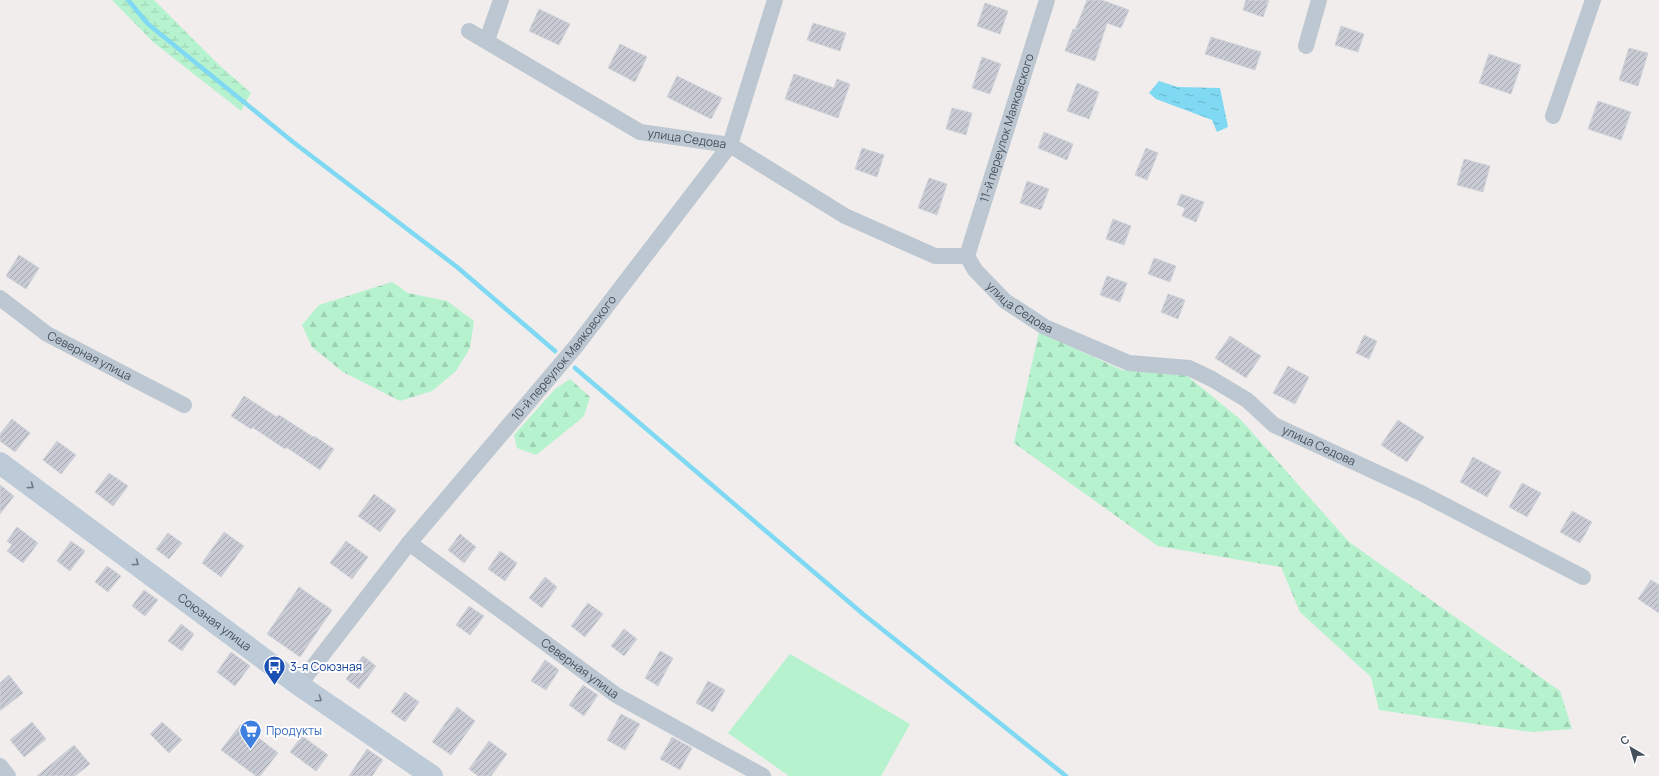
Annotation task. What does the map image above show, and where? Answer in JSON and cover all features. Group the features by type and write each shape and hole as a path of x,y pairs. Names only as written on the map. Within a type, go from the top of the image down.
{"street":[{"path":"486,40 501,0"},
{"name":"10-й переулок Маяковского","path":"299,685 409,543 577,345 730,145 776,0"},
{"name":"11-й переулок Маяковского","path":"967,256 1047,0"},
{"path":"1306,46 1318,0"},
{"path":"1553,116 1593,0"},
{"name":"улица Седова","path":"469,31 640,132 730,145 845,216 935,256 967,256 976,270 1005,301 1045,327 1129,363 1189,368 1212,379 1247,400 1274,425 1424,495 1583,577"},
{"name":"Северная улица","path":"0,298 46,334 184,405"},
{"name":"Союзная улица","path":"0,462 299,685 432,776"},
{"name":"Северная улица","path":"409,543 616,695 763,776"},
{"path":"0,766 8,776"}],"green space":[{"path":"112,0 154,0 219,65 251,93 241,111 153,42"},
{"path":"392,282 408,293 447,301 474,321 470,348 456,371 432,391 400,401 343,372 312,347 302,325 319,305"},
{"path":"1039,332 1122,370 1186,375 1241,420 1349,542 1560,691 1572,729 1532,732 1379,710 1371,677 1300,612 1281,567 1158,546 1014,443"},
{"path":"570,379 590,397 584,416 536,455 517,448 514,435 555,389"},
{"path":"790,654 910,724 881,776 789,776 728,733"}],"water":[{"path":"1159,81 1178,87 1220,88 1228,127 1217,132 1212,120 1156,99 1149,93"}],"building":[{"path":"1087,0 1102,0 1129,10 1121,28 1107,23 1095,61 1065,51 1073,29 1075,30"},
{"path":"1246,0 1269,0 1263,17 1243,10"},
{"path":"985,3 1008,11 1000,34 977,26"},
{"path":"539,9 570,24 559,45 529,31"},
{"path":"813,23 846,33 840,51 807,40"},
{"path":"1341,26 1364,34 1358,52 1335,45"},
{"path":"1211,37 1261,52 1255,70 1205,54"},
{"path":"620,44 647,57 635,82 608,68"},
{"path":"1629,48 1648,53 1638,86 1619,80"},
{"path":"1489,54 1521,65 1511,94 1479,83"},
{"path":"982,57 1001,64 990,94 972,88"},
{"path":"794,74 834,88 837,79 850,84 838,118 785,99"},
{"path":"677,76 722,98 711,119 667,97"},
{"path":"1077,83 1099,92 1089,119 1067,111"},
{"path":"1598,101 1631,112 1621,140 1588,129"},
{"path":"952,108 972,113 966,135 946,129"},
{"path":"1044,132 1073,144 1067,160 1038,148"},
{"path":"862,148 884,155 877,177 855,169"},
{"path":"1146,148 1158,153 1147,180 1135,175"},
{"path":"1464,159 1490,166 1483,192 1457,185"},
{"path":"929,178 947,184 937,215 918,208"},
{"path":"1027,181 1049,189 1041,210 1020,203"},
{"path":"1181,194 1204,202 1196,222 1182,216 1185,208 1177,205"},
{"path":"1113,219 1131,226 1124,245 1106,239"},
{"path":"19,255 39,268 26,289 6,276"},
{"path":"1154,258 1176,266 1170,282 1148,274"},
{"path":"1107,276 1127,283 1120,302 1100,295"},
{"path":"1168,294 1185,300 1178,319 1161,312"},
{"path":"1364,335 1377,341 1369,359 1356,353"},
{"path":"1230,336 1261,356 1246,378 1215,358"},
{"path":"1288,366 1309,377 1295,404 1273,393"},
{"path":"244,396 277,417 279,415 334,449 320,470 286,447 285,449 252,427 251,429 231,416"},
{"path":"12,419 30,433 15,452 0,441 0,434"},
{"path":"1398,420 1424,437 1407,462 1381,445"},
{"path":"57,441 76,455 61,474 43,460"},
{"path":"1473,457 1501,472 1487,497 1460,482"},
{"path":"109,473 128,486 113,506 95,492"},
{"path":"1522,483 1541,493 1527,517 1509,507"},
{"path":"0,485 14,496 0,514"},
{"path":"374,494 396,510 380,532 358,516"},
{"path":"1572,511 1592,522 1580,543 1560,532"},
{"path":"17,527 38,543 23,563 7,551 12,545 7,541"},
{"path":"224,532 244,546 221,577 202,563"},
{"path":"168,533 182,543 169,559 156,549"},
{"path":"460,534 476,547 464,563 448,550"},
{"path":"71,541 85,551 70,571 57,561"},
{"path":"346,541 368,557 352,579 330,563"},
{"path":"500,551 517,563 505,581 488,569"},
{"path":"107,566 121,576 108,592 95,582"},
{"path":"545,577 557,587 542,608 529,598"},
{"path":"1651,580 1659,585 1659,613 1638,599"},
{"path":"299,587 332,610 300,657 267,634"},
{"path":"144,590 158,600 145,616 132,606"},
{"path":"588,603 603,614 585,637 571,626"},
{"path":"469,606 484,616 470,635 456,625"},
{"path":"181,624 194,634 182,651 168,641"},
{"path":"624,629 637,639 624,656 611,646"},
{"path":"660,651 673,658 658,686 645,678"},
{"path":"231,652 250,666 235,686 217,672"},
{"path":"363,656 376,666 359,689 346,679"},
{"path":"545,660 559,670 546,690 531,681"},
{"path":"9,675 23,693 0,711 0,683"},
{"path":"708,681 725,690 713,712 696,703"},
{"path":"583,685 598,695 584,716 569,705"},
{"path":"405,692 419,702 405,722 391,712"},
{"path":"457,707 475,721 451,755 432,742"},
{"path":"621,714 640,724 625,750 607,740"},
{"path":"32,722 46,739 24,757 10,740"},
{"path":"162,722 182,740 169,753 150,734"},
{"name":"Продукты","path":"241,724 278,753 260,776 256,776 221,750"},
{"path":"302,736 328,755 316,771 290,752"},
{"path":"672,737 692,748 680,770 660,759"},
{"path":"489,741 507,754 491,776 478,776 469,769"},
{"path":"74,745 90,764 75,776 37,776"},
{"path":"367,749 383,760 372,776 349,776"}],"waterway":[{"path":"128,0 148,24 293,142 457,267 555,351"},
{"path":"575,368 863,614 1066,776"}],"place":[{"name":"3-я Союзная","path":"275,686"},
{"name":"Продукты","path":"250,750"}]}
